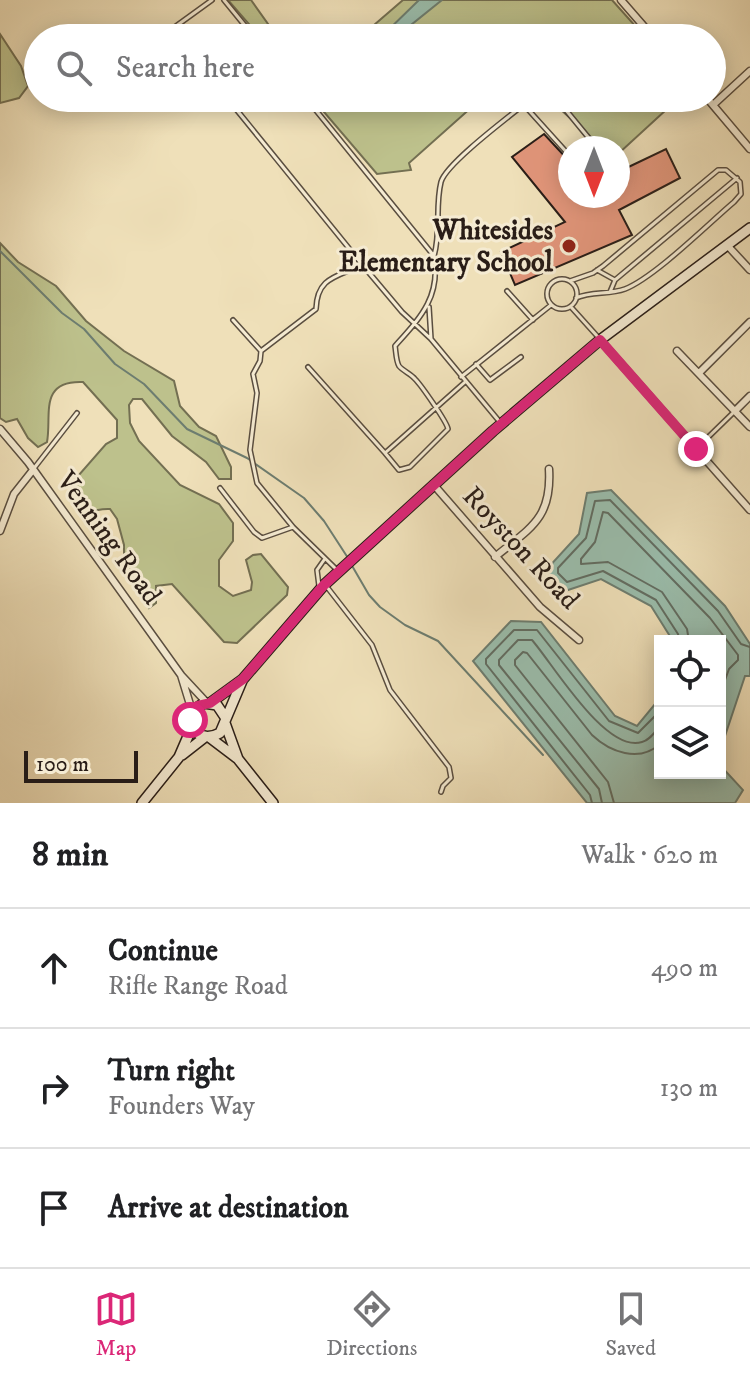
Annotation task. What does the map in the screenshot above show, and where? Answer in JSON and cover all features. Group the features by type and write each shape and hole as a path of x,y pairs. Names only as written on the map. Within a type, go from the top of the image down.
{"main road":[{"path":"142,803 179,757 192,727 192,712 197,706 208,703 243,679 338,571 501,424 600,340 750,228"},
{"path":"179,757 207,737 220,733 243,679"},
{"path":"208,703 220,707 238,759"},
{"path":"192,727 197,734 207,737 238,759 273,803"}],"street":[{"path":"621,0 642,24"},
{"path":"726,93 750,71"},
{"path":"719,112 750,149"},
{"path":"727,245 750,270"},
{"path":"699,373 750,322"},
{"path":"600,340 748,504"},
{"path":"677,351 750,427"},
{"path":"735,411 750,396"},
{"name":"Venning Road","path":"0,429 181,675 208,703"},
{"path":"495,557 542,517 550,491 549,469"},
{"path":"0,531 14,494 33,470"},
{"name":"Royston Road","path":"433,484 540,607 579,640"},
{"name":"Venning Road","path":"181,675 192,712"}],"lane":[{"path":"179,24 212,0"},
{"path":"224,0 244,24"},
{"path":"238,112 362,265 431,339 501,424"},
{"path":"317,112 434,256"},
{"path":"431,339 428,306 439,233 437,203 444,173 516,112"},
{"path":"530,112 558,143"},
{"path":"567,112 587,136"},
{"path":"718,170 726,170 737,178 742,189 734,202 647,276 628,288 576,298 570,306 561,309 551,305 546,296 548,286 556,279 570,281 597,270 718,170"},
{"path":"610,292 615,280 737,178"},
{"path":"338,571 293,527 257,483 250,450 257,393 253,374 261,351 316,309 316,295 322,285 362,265"},
{"path":"597,270 615,280"},
{"path":"570,281 576,289 576,298"},
{"path":"507,291 533,320"},
{"path":"461,377 551,305"},
{"path":"308,367 399,470 410,467 447,432 447,423 414,378 399,365 395,346 428,306"},
{"path":"570,306 600,340"},
{"path":"233,320 261,351"},
{"path":"476,364 490,380 521,357"},
{"path":"385,453 465,382"},
{"path":"696,449 735,411"},
{"path":"33,470 77,413"},
{"path":"220,488 262,538 293,527"},
{"path":"325,559 317,570 322,587 372,645 390,690 449,767 451,778 441,792"}],"green space":[{"path":"228,0 251,0 268,24 249,24"},
{"path":"403,0 612,0 633,24 375,24"},
{"path":"0,34 21,66 24,91 19,98 0,103"},
{"path":"324,112 466,112 409,163 411,170 377,174"},
{"path":"563,112 664,112 630,143 630,136 590,136"},
{"path":"0,243 18,262 56,286 86,321 124,351 174,381 180,406 199,427 216,436 231,467 231,479 219,479 206,462 172,436 142,399 133,399 129,405 130,423 139,441 180,485 219,504 233,523 233,541 219,560 219,586 233,596 251,590 246,560 261,554 288,587 287,595 237,643 224,642 172,584 156,586 156,603 149,608 124,567 124,545 117,519 110,509 78,510 71,484 106,444 117,438 117,420 83,382 69,383 53,393 47,442 38,447 28,438 17,419 6,422 0,418"}],"water":[{"path":"419,0 442,0 412,24 394,24"},
{"path":"611,490 725,606 750,644 750,676 745,676 726,733 726,635 669,635 651,606 601,579 562,592 546,570 579,534 587,493"},
{"path":"511,621 541,622 615,716 637,726 654,705 654,779 726,779 726,772 743,790 735,803 587,803 473,661"}],"building":[{"path":"544,134 558,149 558,208 623,208 619,210 632,235 515,285 501,252 565,222 512,157"},
{"path":"666,149 680,178 630,204 630,166"}],"waterway":[{"path":"0,251 62,313 84,329 115,364 144,384 187,429 247,458 304,498 324,521 348,558"},
{"path":"351,564 369,595 380,607 405,625 438,641 543,755"}],"place":[{"name":"Whitesides Elementary School","path":"569,246"}],"route":[{"path":"190,720 197,706 210,703 243,679 338,571 493,431 600,340 696,449"}]}
